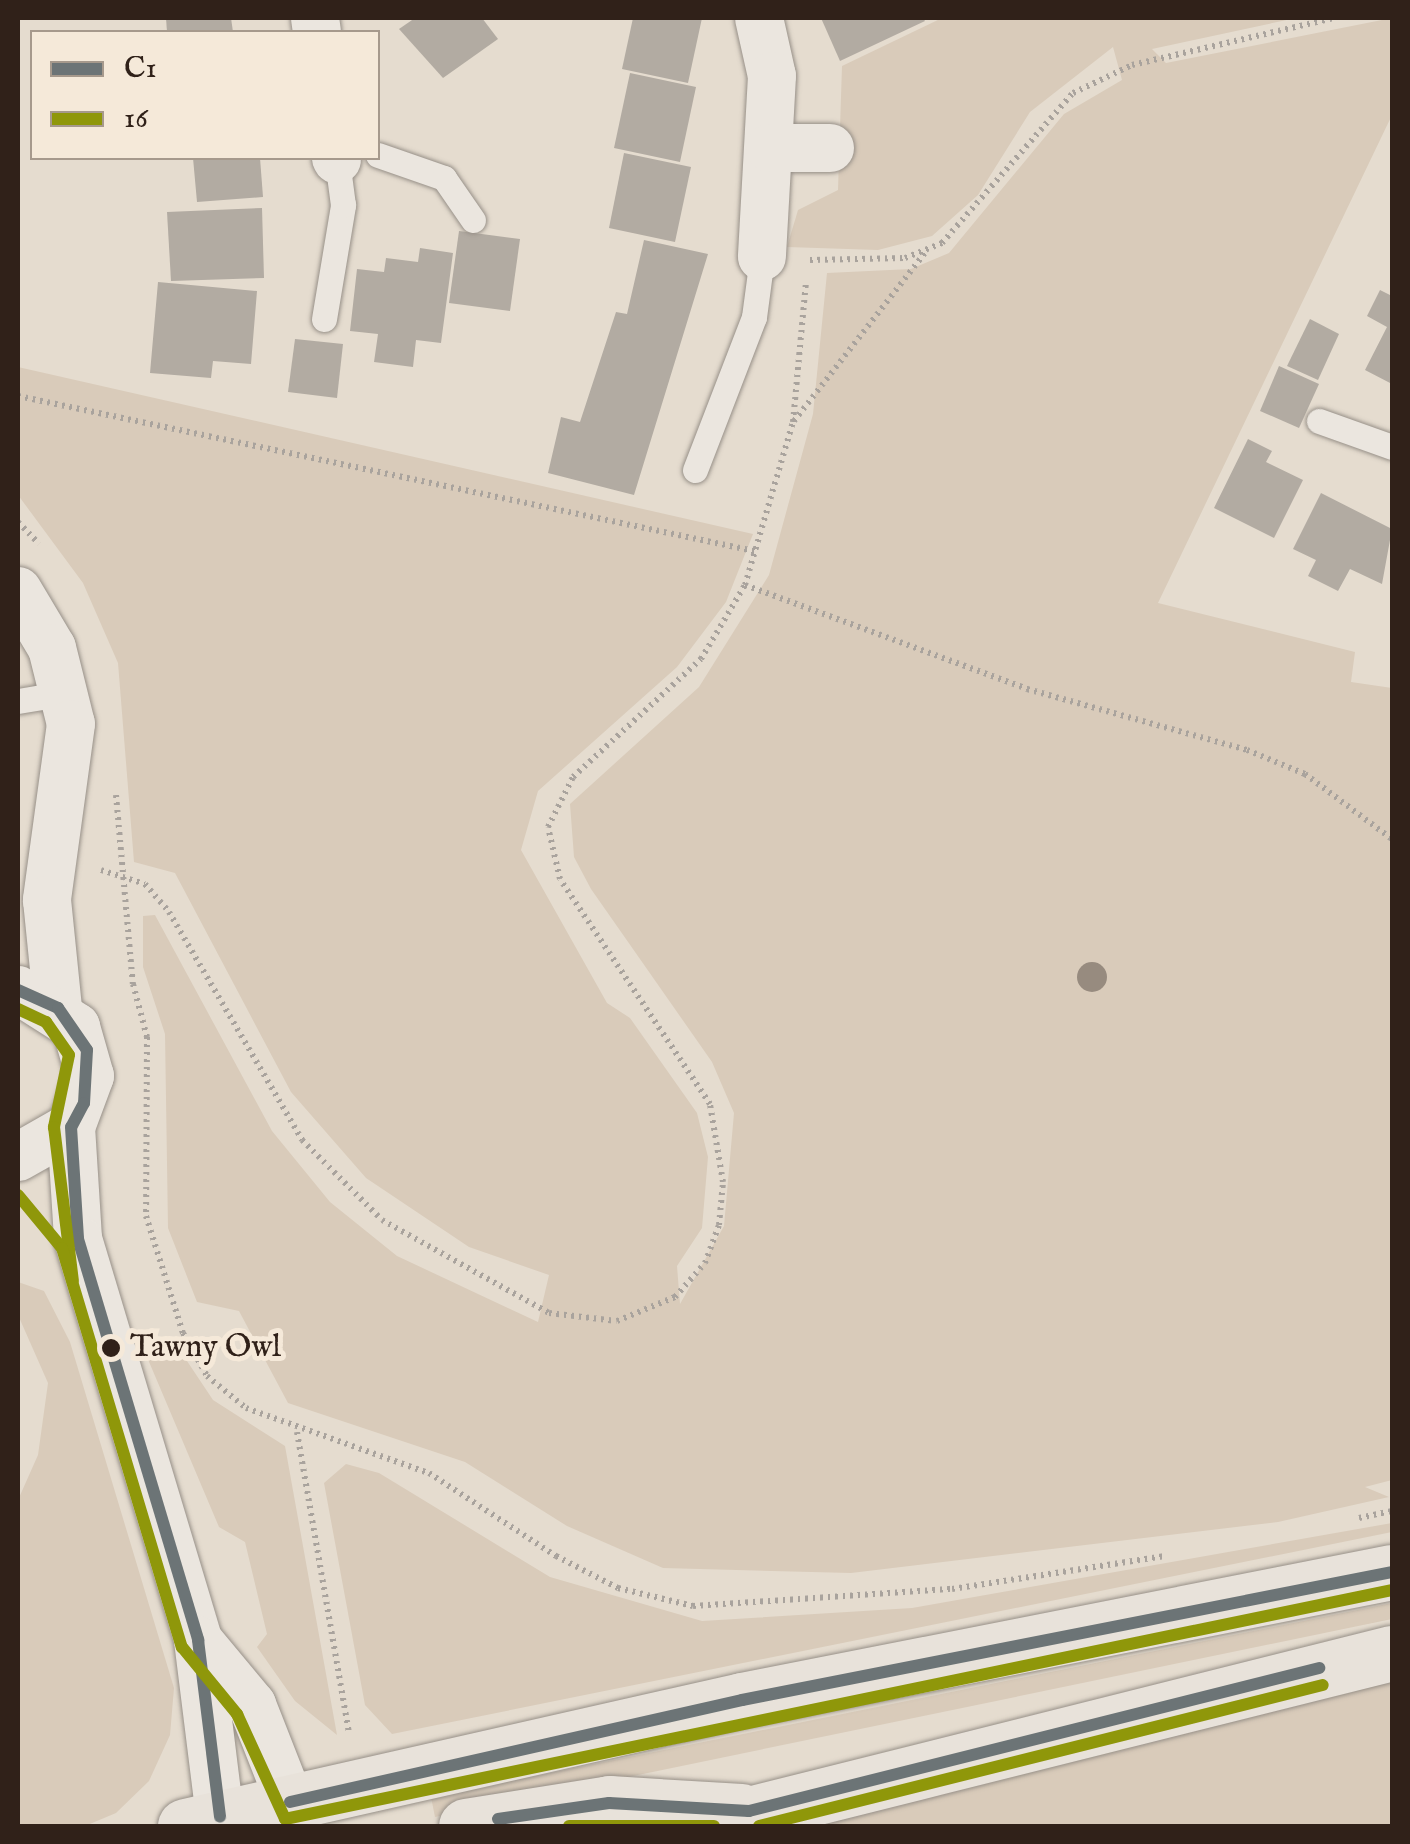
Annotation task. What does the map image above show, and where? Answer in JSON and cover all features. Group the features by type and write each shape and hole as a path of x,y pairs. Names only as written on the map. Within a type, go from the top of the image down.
{"main road":[{"path":"217,1824 294,1814 359,1786 1392,1572"},
{"path":"466,1826 609,1803 725,1819 1392,1652"}],"street":[{"path":"759,18 772,76 762,257"},
{"path":"770,148 830,148"},
{"path":"18,591 52,648 66,694 70,765 47,900 38,999 76,1026 90,1076 71,1126 78,1240 198,1640 217,1824"},
{"path":"18,948 47,900"},
{"path":"18,1157 71,1126"},
{"path":"18,1169 78,1240"},
{"path":"198,1640 252,1705 294,1814"}],"lane":[{"path":"324,319 350,160"},
{"path":"359,160 444,178 472,220"},
{"path":"695,470 754,317 762,257"},
{"path":"1318,421 1392,447"},
{"path":"18,700 66,694"}],"path":[{"path":"793,422 928,249 982,205 1073,93 1132,65 1334,18"},
{"path":"928,249 904,258 808,260 793,422 759,552 745,585 702,659 573,777 548,827 560,879 694,1075 719,1143 718,1224 705,1263 648,1314 589,1321 549,1312 382,1220 302,1140 169,912 122,870 147,1037 146,1216 166,1299 207,1376 297,1432 429,1472 571,1564 692,1606 952,1589 1188,1553"},
{"path":"18,396 759,552"},
{"path":"745,585 1028,689 1247,750 1305,774 1392,839"},
{"path":"297,1432 359,1786"},
{"path":"1337,1523 1392,1511"}],"shaded area":[{"path":"942,18 1296,18 1152,49 1166,63 1392,18 1392,115 1158,603 1355,652 1351,682 1392,688 1392,1480 1365,1487 1389,1497 1278,1522 851,1573 663,1568 567,1526 465,1462 288,1403 239,1311 197,1302 168,1228 165,1034 143,967 143,916 155,915 272,1131 330,1202 397,1256 538,1322 549,1275 469,1247 366,1178 291,1092 175,873 134,862 118,663 83,583 18,495 18,367 753,534 726,602 677,667 538,791 521,850 607,1003 630,1018 697,1113 708,1157 702,1228 677,1266 680,1304 724,1226 734,1113 712,1062 591,889 574,857 570,804 699,687 769,575 813,414 827,273 911,269 949,253 1064,114 1122,80 1113,47 1030,112 978,195 932,236 878,250 787,247 798,210 838,190 842,66"},
{"path":"18,1282 44,1291 70,1342 174,1688 170,1735 149,1781 116,1813 85,1826 18,1826 18,1500 38,1455 48,1383 18,1315"},
{"path":"173,1340 213,1400 285,1446 337,1735 295,1701 257,1647 267,1634 245,1542 219,1527 147,1357"},
{"path":"346,1464 379,1473 550,1577 702,1621 912,1608 1392,1523 1392,1532 392,1734 365,1705 324,1483"},
{"path":"1392,1603 1392,1619 435,1817 431,1797"},
{"path":"1392,1681 1392,1826 799,1826"}],"building":[{"path":"166,18 231,18 233,30 167,30"},
{"path":"415,18 482,18 498,39 443,78 399,29"},
{"path":"633,18 702,18 688,83 622,69"},
{"path":"821,18 923,18 925,21 840,61"},
{"path":"630,73 696,87 680,162 614,148"},
{"path":"624,153 691,167 675,242 609,228"},
{"path":"193,160 260,160 263,197 197,202"},
{"path":"262,208 264,278 171,281 167,212"},
{"path":"459,231 520,239 510,311 449,303"},
{"path":"644,240 708,254 634,495 548,473 561,417 580,422 616,312 627,314"},
{"path":"420,248 453,253 441,343 416,340 413,367 374,362 378,334 350,331 357,269 384,272 386,258 418,262"},
{"path":"158,282 257,291 251,364 213,361 211,378 150,373"},
{"path":"1380,290 1392,296 1392,384 1365,370 1387,327 1367,316"},
{"path":"1310,319 1339,334 1318,380 1287,366"},
{"path":"295,339 343,344 337,398 288,392"},
{"path":"1279,366 1319,384 1299,428 1260,411"},
{"path":"1248,439 1272,451 1266,462 1303,480 1274,538 1214,508"},
{"path":"1321,493 1392,529 1382,584 1350,569 1338,591 1308,576 1316,560 1293,549"}],"transit line":[{"name":"C1","path":"18,990 58,1008 87,1050 84,1103 71,1127"},
{"name":"16","path":"18,1009 46,1022 69,1055 54,1127 73,1281"},
{"name":"C1","path":"71,1127 78,1239 198,1640 220,1817"},
{"name":"16","path":"18,1195 62,1248 182,1647 237,1714 285,1819 1392,1590"},
{"name":"C1","path":"290,1802 742,1700 1392,1572"},
{"name":"C1","path":"498,1819 609,1803 749,1811 1319,1668"},
{"name":"16","path":"759,1826 1323,1685"},
{"name":"16","path":"569,1826 714,1826"}],"place":[{"name":"Tawny Owl","path":"111,1348"}]}
